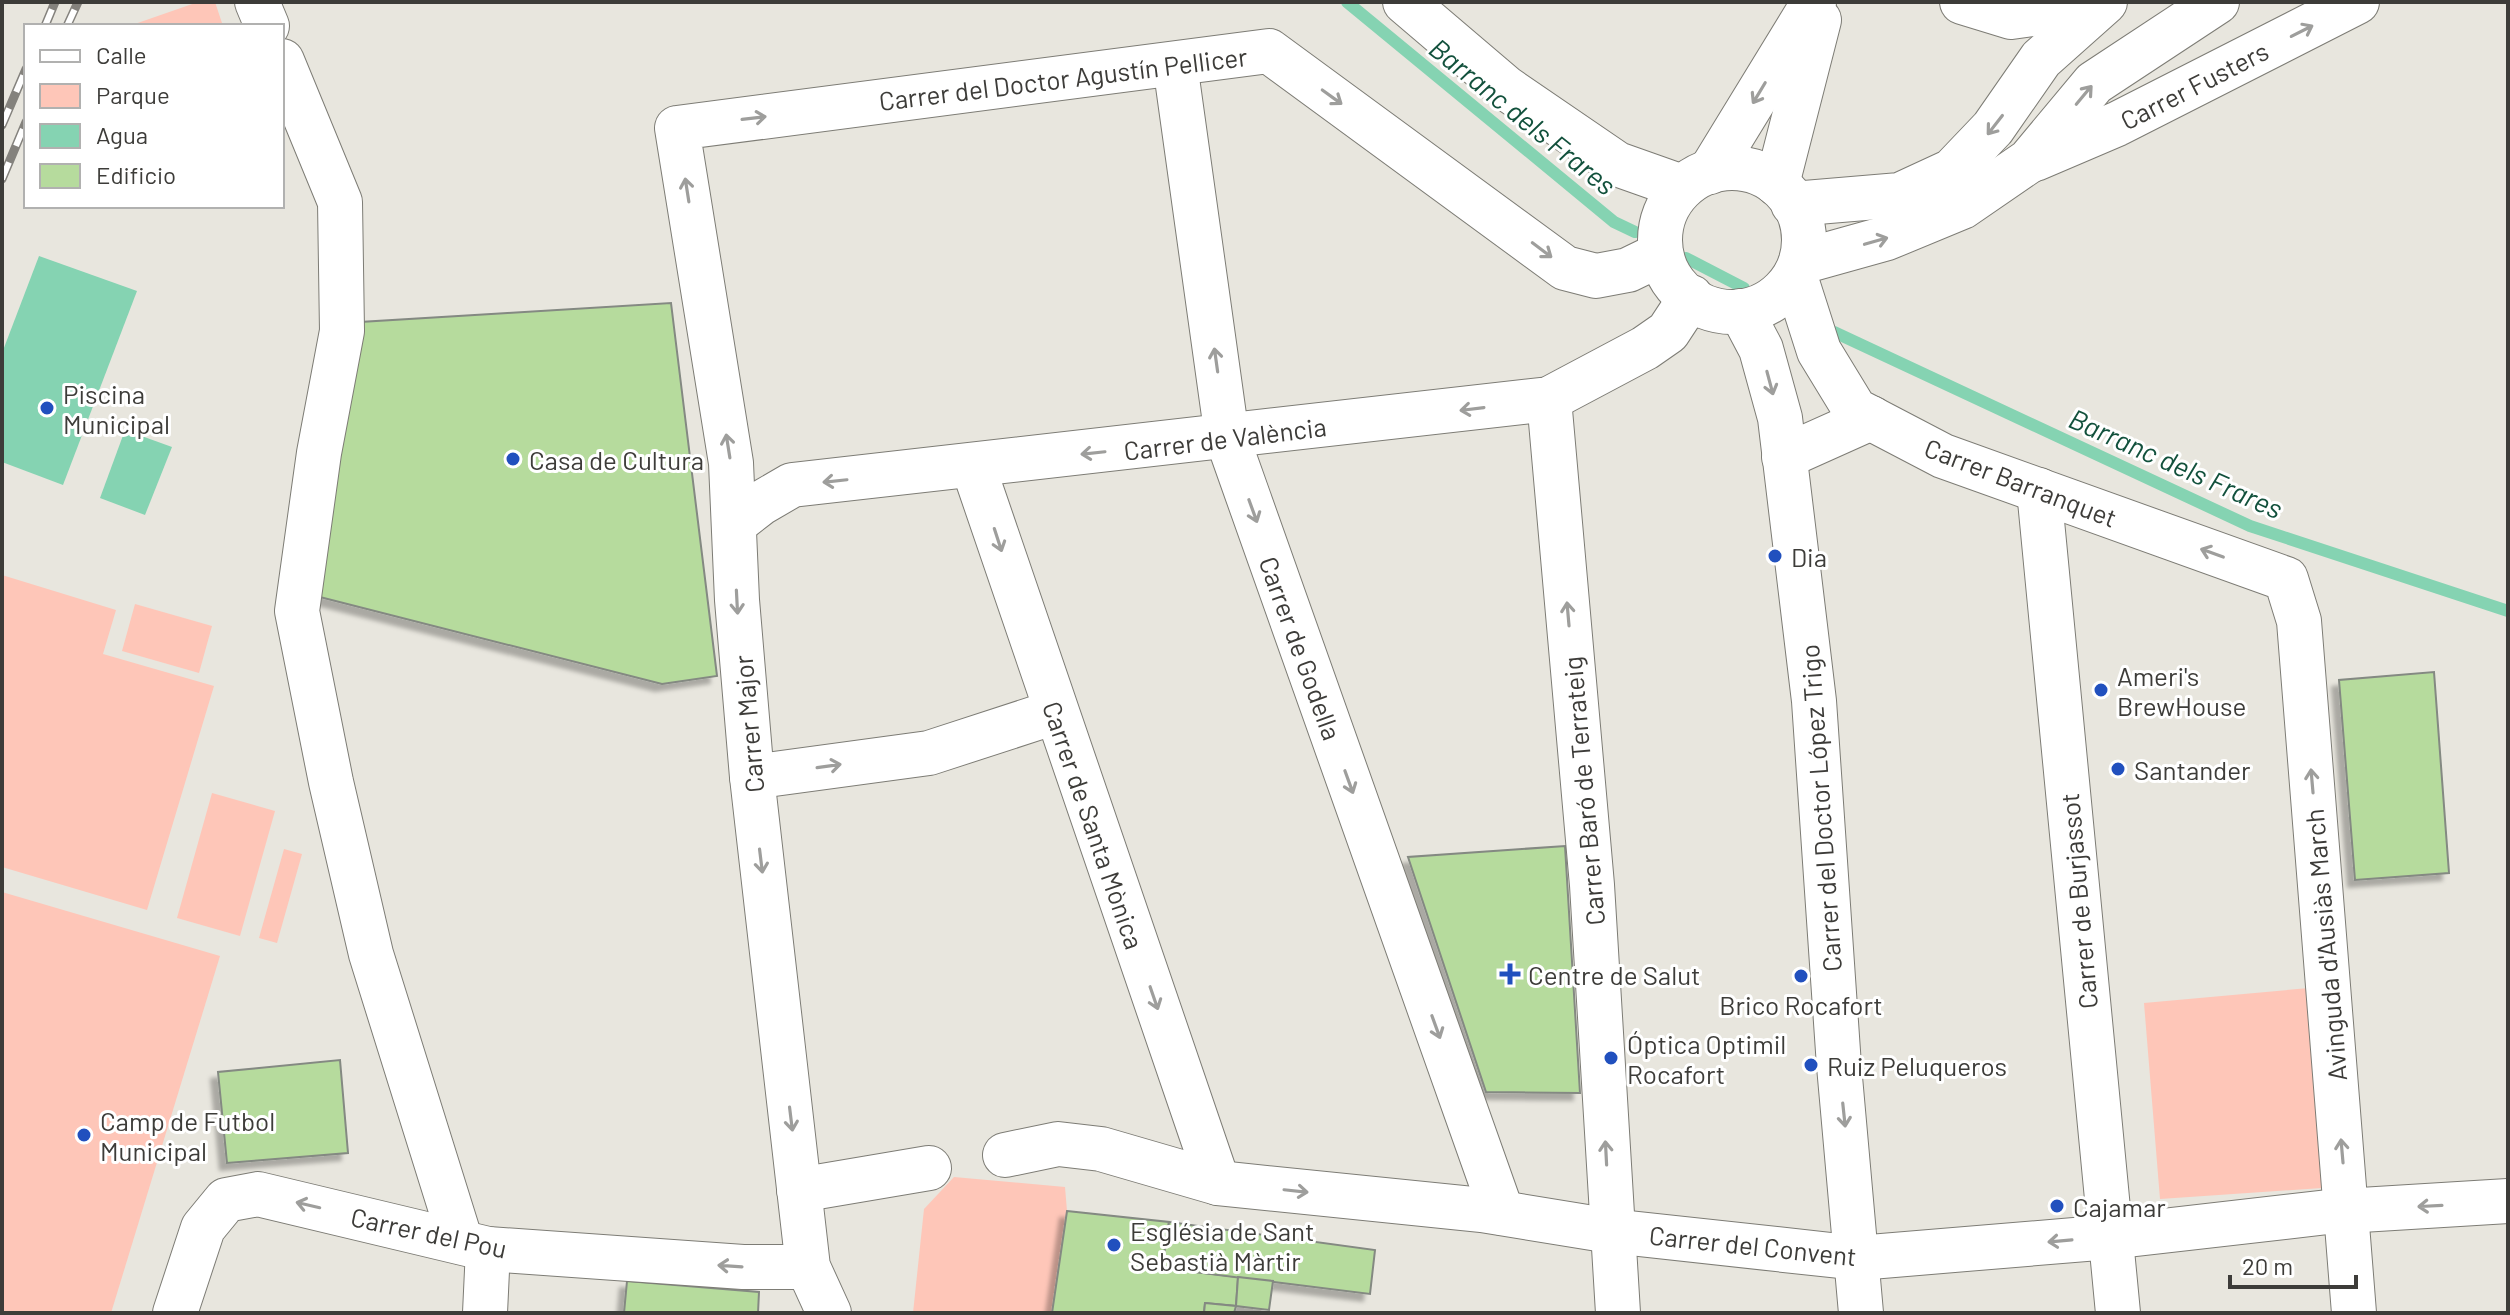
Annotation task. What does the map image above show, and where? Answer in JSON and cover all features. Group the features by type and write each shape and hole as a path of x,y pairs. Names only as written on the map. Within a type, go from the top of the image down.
{"street":[{"path":"257,2 266,24"},
{"path":"1405,2 1506,88 1617,164 1696,180 1721,169 1757,172 1785,194 1803,227 1798,269 1779,295 1750,310 1726,312 1702,306 1674,284 1661,254 1660,228 1669,205 1696,180 1814,2"},
{"path":"1785,194 1824,2"},
{"path":"1962,2 2011,17 2103,3"},
{"name":"Carrer Fusters","path":"2029,161 2094,83 2217,2"},
{"name":"Carrer Fusters","path":"1798,269 1887,238 1962,207 2029,161 2117,124 2357,2"},
{"path":"1785,194 1900,195 1952,171 1993,128 2041,59 2103,3"},
{"name":"Carrer del Doctor Agustín Pellicer","path":"677,128 1269,51 1565,268 1596,276 1628,270 1661,254"},
{"name":"Carrer de Godella","path":"1175,64 1227,437 1502,1213"},
{"path":"284,66 340,202 342,331 319,453 297,611 331,782 371,954 475,1246 485,1313"},
{"name":"Carrer Major","path":"677,128 731,463 737,600 752,777 808,1267 829,1313"},
{"name":"Carrer Barranquet","path":"1798,269 1819,351 1855,410 1943,456 2286,579"},
{"name":"Carrer de València","path":"734,524 792,485 1549,399 1633,357 1668,332 1691,297"},
{"name":"Carrer del Doctor López Trigo","path":"1741,311 1761,349 1780,418 1814,701 1839,1066 1861,1313"},
{"name":"Carrer Baró de Terrateig","path":"1549,399 1592,885 1618,1313"},
{"path":"1784,457 1871,418"},
{"name":"Carrer de Santa Mònica","path":"973,466 1218,1183"},
{"name":"Carrer de Burjassot","path":"2039,490 2118,1313"},
{"name":"Avinguda d'Ausiàs March","path":"2286,579 2299,621 2354,1313"},
{"path":"752,777 929,753 1055,712"},
{"name":"Carrer del Convent","path":"1005,1155 1058,1144 1101,1149 1218,1183 1502,1213 1611,1231 1858,1258 2110,1237 2346,1211 2508,1201"},
{"path":"799,1190 929,1168"},
{"name":"Carrer del Pou","path":"175,1313 203,1228 226,1200 258,1194 475,1246 743,1267 808,1267"}],"green space":[{"path":"198,2 215,2 222,24 135,24"},
{"path":"2,575 116,610 103,654 214,686 147,910 2,867"},
{"path":"135,604 212,626 199,673 122,651"},
{"path":"212,793 275,811 240,936 177,918"},
{"path":"284,849 302,854 277,943 259,938"},
{"name":"Camp de Futbol Municipal","path":"2,892 220,956 111,1313 2,1313"},
{"path":"2309,988 2322,1188 2160,1199 2144,1003"},
{"path":"954,1177 1065,1187 1067,1211 1052,1313 913,1313 924,1209"}],"water":[{"name":"Piscina Municipal","path":"39,256 137,291 63,485 2,462 2,353"},
{"path":"125,430 172,447 145,515 100,498"}],"building":[{"name":"Casa de Cultura","path":"671,303 717,676 662,684 312,595 360,322"},
{"path":"2434,672 2449,873 2355,880 2339,680"},
{"name":"Centre de Salut","path":"1565,846 1580,1093 1486,1092 1408,857"},
{"path":"340,1060 348,1153 227,1163 218,1072"},
{"name":"Església de Sant Sebastià Màrtir","path":"1067,1211 1169,1222 1162,1268 1238,1277 1236,1306 1205,1303 1204,1313 1052,1313"},
{"path":"1169,1222 1375,1250 1370,1294 1162,1268"},
{"path":"1238,1277 1273,1281 1269,1310 1236,1306"},
{"path":"627,1281 759,1292 758,1313 624,1313"},
{"path":"1205,1303 1236,1306 1234,1313 1204,1313"}],"waterway":[{"name":"Barranc dels Frares","path":"1347,2 1614,222 1635,232"},
{"name":"Barranc dels Frares","path":"1686,258 1744,288"},
{"name":"Barranc dels Frares","path":"1834,332 2250,526 2508,611"}],"railway":[{"path":"46,24 55,2"},
{"path":"68,24 78,2"},
{"path":"2,125 24,74"},
{"path":"2,179 24,127"}],"place":[{"name":"Piscina Municipal","path":"47,408"},
{"name":"Casa de Cultura","path":"513,459"},
{"name":"Dia","path":"1775,556"},
{"name":"Ameri's BrewHouse","path":"2101,690"},
{"name":"Santander","path":"2118,769"},
{"name":"Centre de Salut","path":"1510,974"},
{"name":"Brico Rocafort","path":"1801,976"},
{"name":"Óptica Optimil Rocafort","path":"1611,1058"},
{"name":"Ruiz Peluqueros","path":"1811,1065"},
{"name":"Camp de Futbol Municipal","path":"84,1135"},
{"name":"Cajamar","path":"2057,1206"},
{"name":"Església de Sant Sebastià Màrtir","path":"1114,1245"}]}
